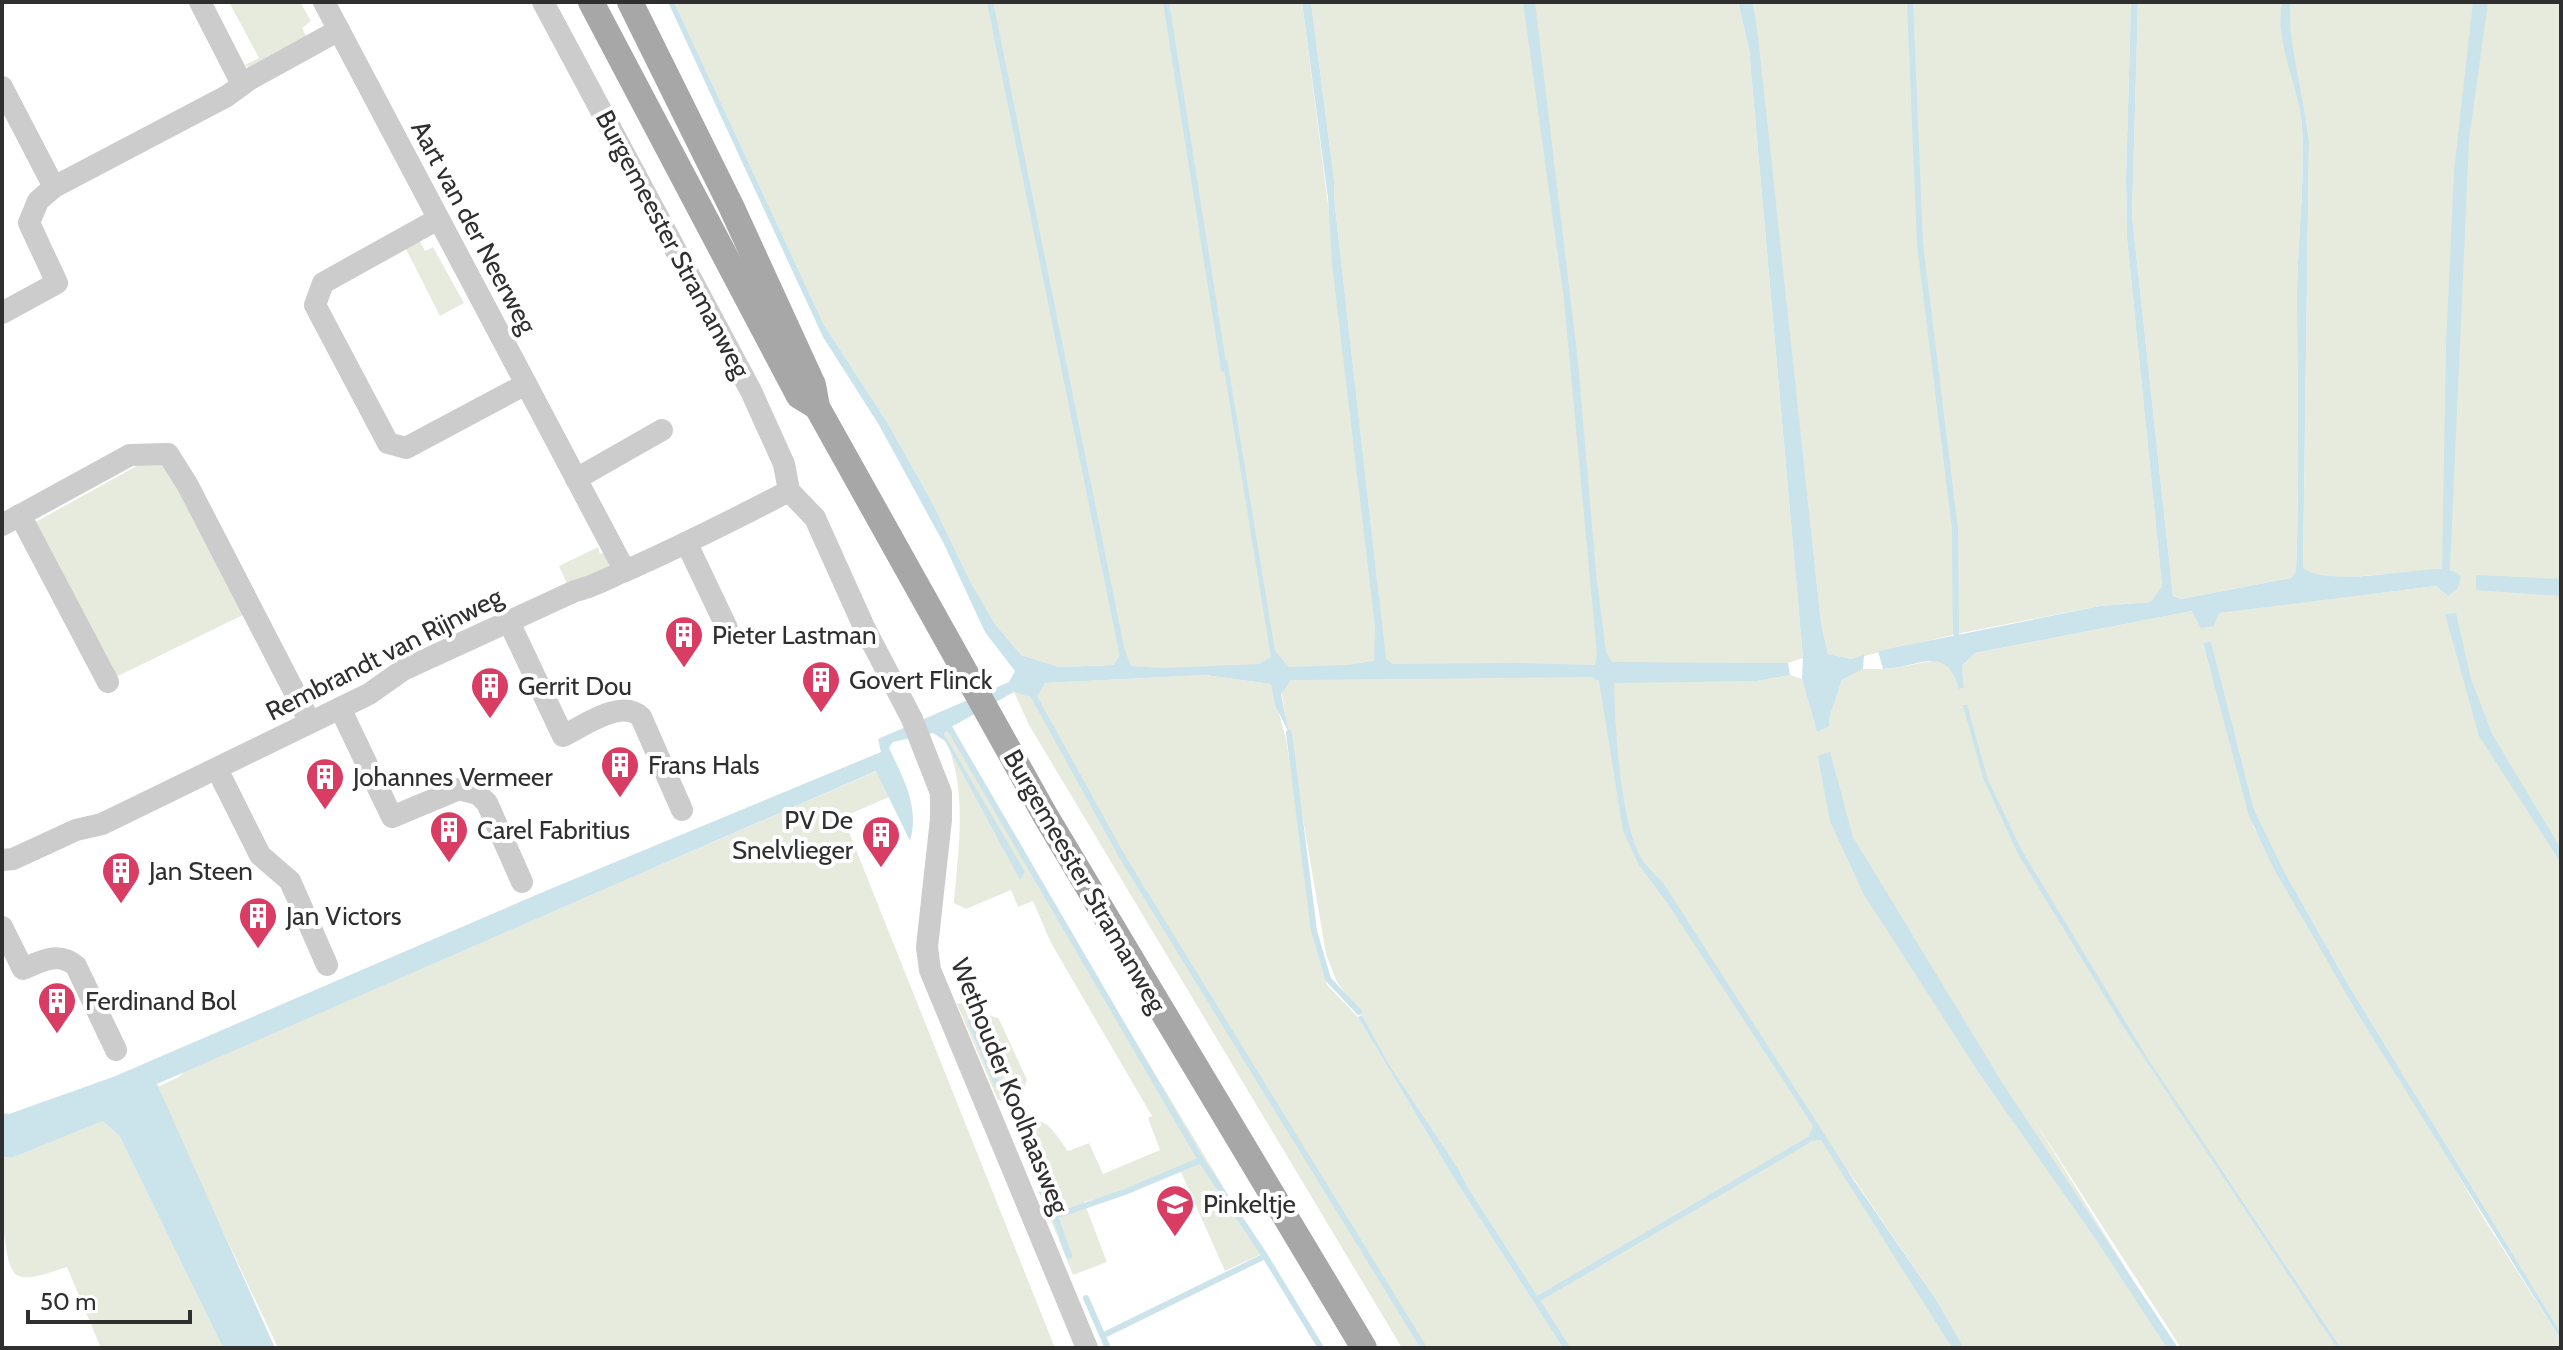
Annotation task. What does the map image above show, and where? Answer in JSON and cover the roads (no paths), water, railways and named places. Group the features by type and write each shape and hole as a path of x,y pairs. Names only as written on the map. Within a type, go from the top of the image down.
{"main road":[{"name":"Burgemeester Stramanweg","path":"591,2 799,396 817,407"},
{"name":"Burgemeester Stramanweg","path":"630,2 731,206 813,385 817,407 993,722 1194,1066 1364,1348"}],"street":[{"path":"200,2 242,84"},
{"name":"Aart van der Neerweg","path":"324,2 625,571"},
{"name":"Burgemeester Stramanweg","path":"543,2 751,391 784,464 789,491"},
{"path":"2,313 57,283 29,223 38,201 54,187 227,96 242,84 339,30"},
{"path":"2,87 54,187"},
{"path":"438,219 323,283 317,294 315,305 388,443 406,448 526,384"},
{"path":"576,479 662,430"},
{"path":"108,682 11,520 130,455 168,454 187,484 310,722"},
{"name":"Rembrandt van Rijnweg","path":"2,860 13,859 76,830 102,824 369,694 403,670 575,591 598,585 687,544 789,491"},
{"name":"Wethouder Koolhaasweg","path":"789,491 815,518 864,627 912,719 941,793 927,947 930,970 1087,1348"},
{"path":"687,544 727,628"},
{"path":"509,622 563,736 613,712 635,711 641,717 682,810"},
{"path":"340,708 392,817 459,789 478,794 487,803 522,882"},
{"path":"217,769 260,855 290,881 327,965"},
{"path":"2,927 23,969 53,957 72,962 116,1050"}],"water":[{"path":"668,2 674,2 824,325 887,422 995,624 1021,655 1059,667 1114,665 1124,648 1131,666 1163,668 1259,664 1271,657 1224,369 1227,358 1275,651 1289,667 1374,661 1375,626 1332,264 1328,198 1302,2 1311,2 1334,179 1386,659 1393,664 1595,665 1597,654 1564,300 1523,2 1535,2 1578,362 1606,652 1612,662 1788,663 1790,675 1757,681 1614,683 1620,775 1635,845 1643,861 1664,884 1855,1182 1937,1301 1964,1348 1952,1348 1821,1140 1807,1141 1813,1126 1668,904 1639,865 1623,831 1599,681 1592,677 1291,680 1281,694 1289,733 1275,705 1271,684 1205,675 1045,683 1038,695 1014,692 944,734 1025,872 1020,880 945,741 933,733 893,742 889,748 904,782 913,816 910,841 876,771 157,1084 275,1348 223,1348 120,1137 103,1121 14,1157 2,1157 2,1113 9,1114 113,1077 543,892 881,752 878,739 1009,682 1015,671 985,632 944,544 879,425 823,337"},
{"path":"1738,2 1753,2 1758,36 1821,623 1828,654 1852,659 1864,655 1863,669 1842,680 1829,727 1817,732 1802,679 1803,658 1749,49"},
{"path":"2131,2 2138,2 2132,216 2173,596 2181,599 2291,578 2296,571 2297,291 2303,148 2300,111 2281,33 2282,2 2291,2 2293,52 2309,141 2303,568 2330,576 2349,577 2442,569 2446,345 2454,172 2473,2 2488,2 2469,140 2450,569 2461,576 2458,588 2448,596 2436,586 2219,613 2214,626 2201,628 2192,611 1975,653 1962,666 1964,688 1959,689 1947,666 1938,662 1883,669 1878,651 2100,606 2151,602 2162,586 2127,238"},
{"path":"2476,575 2561,579 2561,596 2476,590"},
{"path":"2456,613 2471,679 2492,734 2561,849 2561,863 2479,736 2445,614"},
{"path":"2211,642 2254,809 2285,873 2349,986 2561,1333 2561,1340 2358,1014 2274,869 2249,816 2203,643"},
{"path":"1963,705 1967,705 1988,780 2021,849 2148,1059 2341,1348 2337,1348 2121,1023 2018,854 1983,778"},
{"path":"1830,752 1853,837 2003,1084 2178,1348 2167,1348 2095,1238 1979,1073 1863,893 1830,821 1818,756"},
{"path":"1362,1015 1390,1066 1571,1348 1563,1348 1452,1175 1358,1017"}],"waterway":[{"path":"990,2 1123,657"},
{"path":"1166,2 1224,369"},
{"path":"1910,2 1920,244 1955,529 1956,634"},
{"path":"1033,695 1123,858 1424,1348"},
{"path":"950,729 1201,1160 1321,1348"},
{"path":"1289,733 1314,931 1328,979 1359,1012"},
{"path":"971,1022 997,1084"},
{"path":"1536,1300 1807,1141"},
{"path":"1027,1151 1043,1194"},
{"path":"1069,1256 1055,1216 1125,1192 1201,1160"},
{"path":"1104,1335 1265,1256"},
{"path":"1086,1298 1107,1346"}],"place":[{"name":"Pieter Lastman","path":"684,669"},
{"name":"Govert Flinck","path":"821,714"},
{"name":"Gerrit Dou","path":"490,720"},
{"name":"Frans Hals","path":"620,799"},
{"name":"Johannes Vermeer","path":"325,811"},
{"name":"Carel Fabritius","path":"449,864"},
{"name":"PV De Snelvlieger","path":"881,869"},
{"name":"Jan Steen","path":"121,905"},
{"name":"Jan Victors","path":"258,950"},
{"name":"Ferdinand Bol","path":"57,1035"},
{"name":"Pinkeltje","path":"1175,1238"}]}
